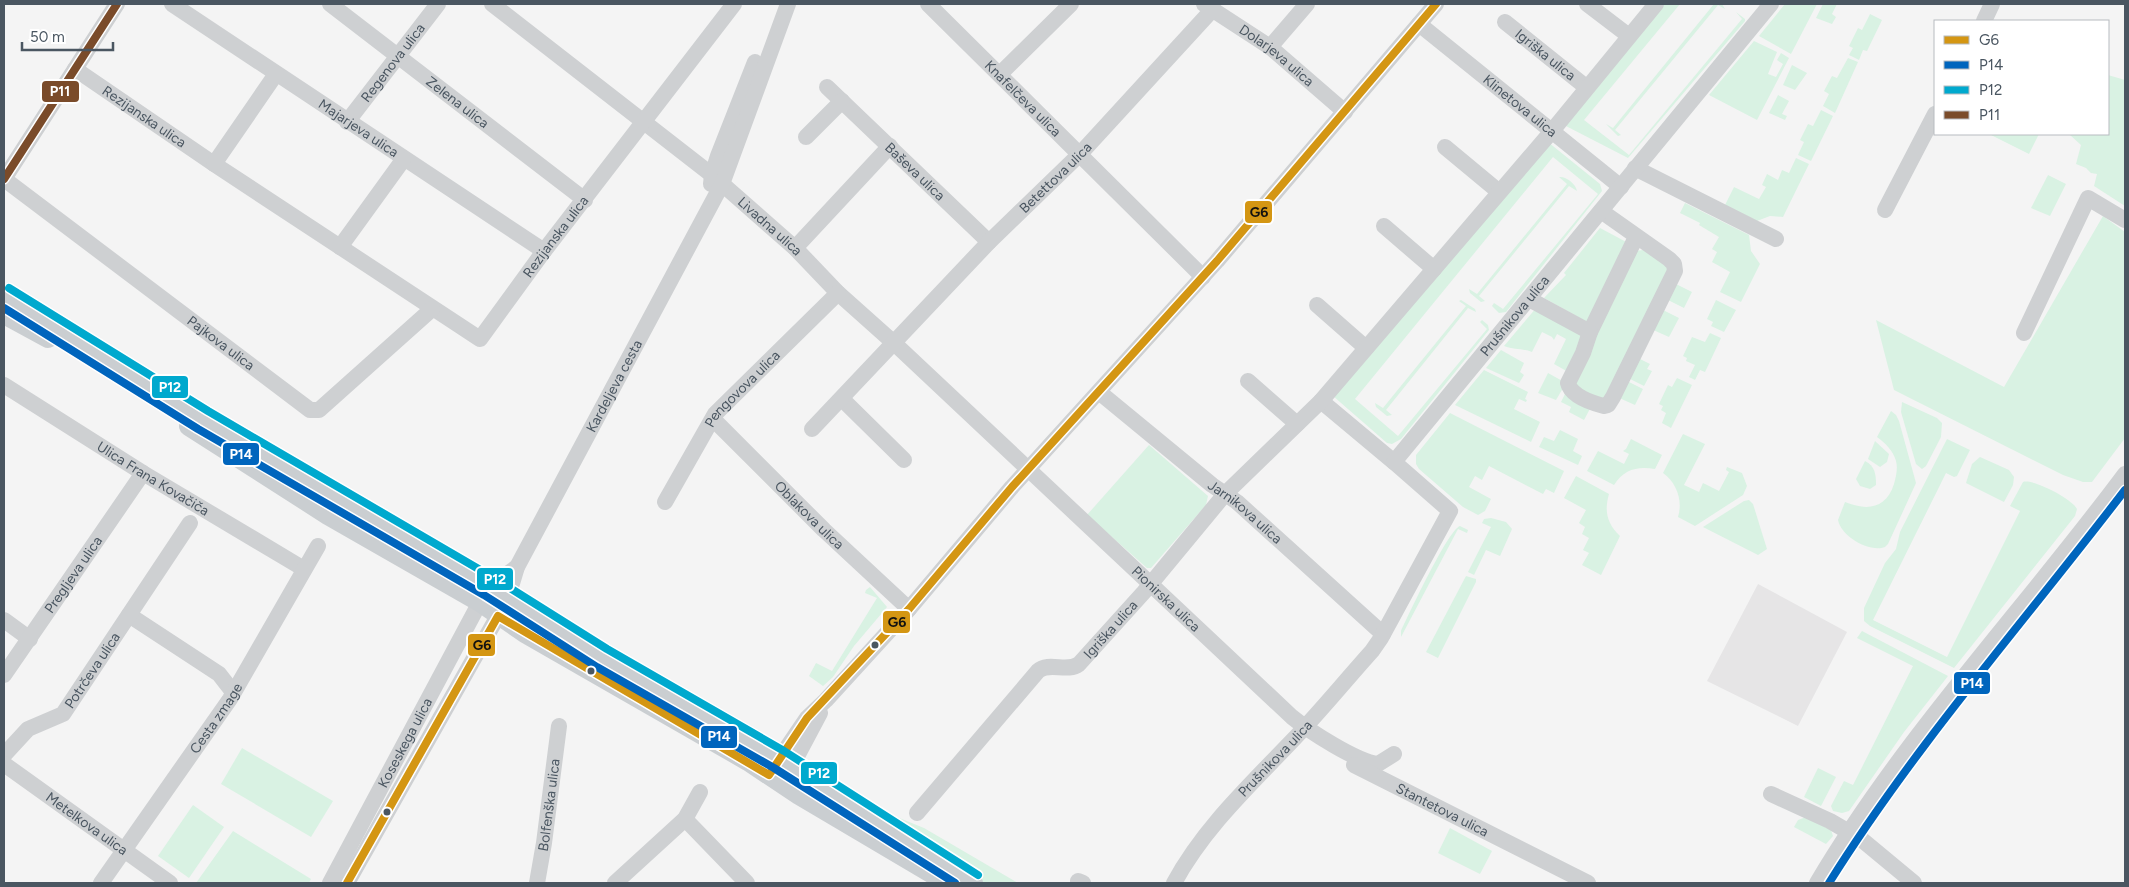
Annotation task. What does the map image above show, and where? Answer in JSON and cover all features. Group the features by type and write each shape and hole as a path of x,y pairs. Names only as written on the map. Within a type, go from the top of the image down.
{"main road":[{"path":"4,296 485,594 502,608 602,658 780,771 948,883"},
{"path":"4,314 61,346 328,515 485,594"},
{"path":"780,771 973,883"}],"street":[{"path":"4,179 117,4"},
{"name":"Majarjeva ulica","path":"172,4 403,160 544,252"},
{"name":"Zelena ulica","path":"330,4 584,200"},
{"name":"Regenova ulica","path":"347,122 438,4"},
{"name":"Livadna ulica","path":"492,4 717,179 795,248 838,293 894,343 1028,471"},
{"name":"Rezijanska ulica","path":"75,69 432,310 480,339 544,252 734,4"},
{"name":"Kardeljeva cesta","path":"516,567 711,204 717,179 778,4"},
{"name":"Kardeljeva cesta","path":"717,179 788,4"},
{"name":"Knafelčeva ulica","path":"928,4 1203,277"},
{"path":"1000,74 1071,4"},
{"path":"1270,47 1307,4"},
{"path":"780,771 806,718 826,700 908,609 1028,471 1203,277 1436,4"},
{"path":"1587,4 1629,36"},
{"name":"Igriška ulica","path":"917,813 1038,670 1046,667 1068,669 1079,664 1150,585 1225,494 1321,401 1498,191 1552,131 1656,4"},
{"name":"Prušnikova ulica","path":"1174,883 1189,857 1228,809 1300,732 1382,636 1450,511 1394,462 1771,4"},
{"path":"1984,20 1992,4"},
{"name":"Dolarjeva ulica","path":"1209,7 1270,47 1345,112"},
{"name":"Betettova ulica","path":"812,429 989,242 1080,154 1209,7"},
{"name":"Igriška ulica","path":"1505,22 1586,88"},
{"name":"Klinetova ulica","path":"1419,24 1621,187"},
{"path":"214,164 276,74"},
{"name":"Baševa ulica","path":"826,87 989,242"},
{"path":"806,137 842,101"},
{"path":"1885,210 1934,116"},
{"path":"795,248 890,146"},
{"path":"1445,147 1498,191"},
{"path":"340,248 403,160"},
{"path":"1636,168 1776,239"},
{"name":"Pajkova ulica","path":"4,179 310,410 318,410 432,310"},
{"path":"2024,333 2088,198 2125,220"},
{"path":"1601,211 1669,258 1674,264 1675,271 1608,405 1595,404 1576,394 1568,386 1590,332 1636,237"},
{"path":"1384,226 1434,269"},
{"name":"Pengovova ulica","path":"665,502 715,414 838,293"},
{"path":"1529,299 1590,332"},
{"path":"1316,305 1366,348"},
{"path":"1248,380 1296,424"},
{"name":"Ulica Frana Kovačiča","path":"4,385 143,473 304,569"},
{"name":"Jarnikova ulica","path":"1099,392 1237,502 1382,636"},
{"path":"842,399 904,460"},
{"path":"1321,401 1394,462"},
{"name":"Oblakova ulica","path":"713,419 824,530 908,609"},
{"name":"Pionirska ulica","path":"1028,471 1150,585 1300,732"},
{"name":"Pregljeva ulica","path":"4,675 143,473"},
{"path":"1817,883 1849,832 1936,712 2125,474"},
{"name":"Potrčeva ulica","path":"4,755 28,730 63,714 190,523"},
{"name":"Cesta zmage","path":"101,883 233,692 318,546"},
{"path":"485,594 516,567"},
{"name":"Koseskega ulica","path":"347,883 502,608 516,567"},
{"name":"Koseskega ulica","path":"330,883 485,594"},
{"path":"129,615 219,674 233,692"},
{"path":"4,620 30,639"},
{"name":"Bolfenška ulica","path":"537,883 559,726"},
{"path":"1300,732 1372,763 1385,762 1394,754"},
{"name":"Stantetova ulica","path":"1300,732 1524,853 1588,883"},
{"name":"Metelkova ulica","path":"4,764 170,883"},
{"path":"615,883 685,818 700,792"},
{"path":"1771,794 1849,832 1868,844 1914,883"},
{"path":"685,818 747,883"}],"shaded area":[{"path":"1758,584 1847,632 1798,726 1707,681"}],"green space":[{"path":"1662,4 1680,4 1584,120 1629,155 1742,19 1736,12 1745,21 1628,158 1564,125"},
{"path":"1714,4 1722,4 1725,9 1718,5 1615,130 1621,135 1618,136 1606,124 1613,128"},
{"path":"1785,4 1817,4 1791,54 1759,36"},
{"path":"1823,4 1837,4 1832,14 1836,17 1832,24 1816,18"},
{"path":"1870,14 1882,20 1867,51 1863,50 1859,60 1849,55 1853,48 1849,46 1858,28 1862,30"},
{"path":"1754,41 1777,52 1768,74 1776,77 1783,64 1777,60 1781,53 1789,58 1757,120 1709,95"},
{"path":"1848,58 1858,62 1835,113 1823,106 1829,94 1824,91 1832,76 1837,78"},
{"path":"1792,65 1807,73 1795,90 1783,85"},
{"path":"2109,75 2125,80 2125,206 2094,186 2097,174 2091,173 2086,168 2076,164 2081,145 2070,135 2109,135"},
{"path":"1778,95 1789,101 1782,114 1787,116 1785,120 1769,113"},
{"path":"1821,110 1833,116 1811,161 1798,155 1804,142 1800,140 1808,124 1813,126"},
{"path":"1991,135 2038,135 2029,154"},
{"path":"1548,142 1600,184 1602,191 1506,312 1499,313 1492,306 1494,303 1503,309 1598,194 1553,157 1355,399 1398,436 1487,329 1480,322 1482,320 1488,325 1489,330 1401,439 1392,444 1387,443 1333,396"},
{"path":"1796,158 1809,164 1783,217 1770,216 1757,221 1725,205 1734,187 1759,199 1766,187 1762,185 1767,174 1778,180 1782,170 1789,173"},
{"path":"2048,175 2066,184 2050,216 2031,208"},
{"path":"1559,177 1570,181 1577,191 1569,186 1479,296 1485,301 1481,302 1470,293 1469,289 1477,294 1567,184"},
{"path":"1685,203 1749,235 1751,251 1760,264 1741,302 1720,292 1730,272 1712,262 1717,252 1712,249 1719,237 1699,225 1700,223 1680,213"},
{"path":"2103,216 2125,232 2125,438 2092,482 2083,482 2063,475 1894,390 1876,320 2004,387"},
{"path":"1600,228 1630,244 1589,323 1544,298 1566,275 1564,273"},
{"path":"1643,250 1671,268 1607,400 1579,392 1574,378 1635,251"},
{"path":"1674,283 1692,292 1684,308 1666,299"},
{"path":"1461,300 1475,309 1476,312 1468,308 1386,410 1392,415 1387,416 1376,407 1375,403 1383,408 1466,306 1459,301"},
{"path":"1716,300 1736,310 1724,332 1711,326 1713,322 1707,319"},
{"path":"1537,307 1583,334 1570,373 1554,364 1566,339 1557,334 1554,340 1542,332 1532,352 1504,346"},
{"path":"1661,309 1679,318 1669,337 1651,329"},
{"path":"1710,333 1721,338 1705,372 1700,370 1695,380 1689,377 1695,365 1686,361 1687,358 1683,356 1692,337 1705,342"},
{"path":"1501,350 1524,363 1520,372 1524,375 1519,383 1486,368"},
{"path":"1636,357 1650,364 1647,369 1652,371 1644,386 1626,377"},
{"path":"1484,370 1528,392 1525,399 1527,400 1526,402 1519,399 1514,409 1540,422 1531,442 1455,405"},
{"path":"1548,373 1566,383 1556,400 1538,393"},
{"path":"1677,378 1692,385 1671,428 1662,423 1666,413 1661,410 1663,406 1659,404 1668,385 1672,387"},
{"path":"1625,380 1643,389 1635,405 1617,397"},
{"path":"1566,392 1592,405 1584,420 1569,412 1571,407 1561,402"},
{"path":"1902,402 1937,418 1942,423 1941,437 1926,466 1922,469 1916,464 1901,412"},
{"path":"1891,411 1899,421 1916,483 1888,544 1885,547 1871,548 1857,542 1844,532 1838,520 1845,502 1861,507 1875,506 1886,499 1894,484 1897,467 1895,457 1886,444 1877,437"},
{"path":"1450,413 1564,471 1554,493 1546,489 1543,494 1489,466 1482,480 1475,476 1469,487 1491,499 1485,511 1478,515 1463,507 1419,469 1416,464 1416,455"},
{"path":"1560,430 1578,439 1573,451 1582,456 1578,465 1539,447 1544,437 1554,441"},
{"path":"1683,434 1705,444 1684,485 1699,492 1703,483 1719,491 1729,472 1726,470 1727,467 1742,473 1747,486 1743,495 1695,526 1678,517 1680,505 1678,493 1672,482 1663,473"},
{"path":"1631,439 1662,455 1655,469 1643,468 1632,470 1622,475 1614,485 1587,471 1598,451 1624,464 1629,454 1623,451"},
{"path":"1947,439 1970,450 1957,476 1954,477 1946,473 1873,620 1947,657 2020,511 2010,506 2023,482 2035,483 2052,490 2068,500 2077,509 2075,516 1954,668 1870,626 1864,621 1864,608 1885,563 1896,549 1900,532"},
{"path":"1875,441 1889,454 1887,462 1880,467 1868,459"},
{"path":"1149,445 1208,496 1206,505 1151,568 1147,568 1087,515"},
{"path":"1980,457 2009,470 2014,477 2013,485 2004,502 1966,483 1972,464"},
{"path":"1865,461 1871,465 1875,474 1876,485 1870,489 1860,486 1856,479"},
{"path":"1576,476 1609,494 1607,512 1609,522 1620,536 1601,575 1582,565 1589,553 1583,550 1589,538 1582,534 1585,527 1579,523 1586,510 1564,498"},
{"path":"1749,500 1753,504 1767,549 1758,555 1703,527 1744,501"},
{"path":"1491,518 1506,522 1512,529 1500,556 1486,550 1474,575 1468,572 1491,527 1482,523 1484,519"},
{"path":"2094,524 2098,527 1868,818 1912,754"},
{"path":"1460,526 1468,530 1467,533 1458,529 1401,637 1401,631 1429,574 1454,531"},
{"path":"1466,576 1476,579 1476,582 1438,658 1426,652"},
{"path":"870,587 887,607 854,646 833,677 823,686 809,676 816,663 832,671 877,598 865,593"},
{"path":"1862,631 1948,676 1904,732 1849,811 1842,813 1833,811 1831,806 1844,781 1853,785 1913,666 1857,638"},
{"path":"242,748 333,801 311,837 221,784"},
{"path":"1818,768 1836,777 1821,806 1804,797"},
{"path":"820,774 887,813 924,828 1018,883 985,883 946,860"},
{"path":"193,805 224,827 189,878 158,856"},
{"path":"1806,817 1831,830 1833,836 1826,844 1794,827 1798,820"},
{"path":"1450,828 1492,851 1480,874 1438,853"},
{"path":"233,831 311,879 309,883 196,883"}],"transit line":[{"name":"P11","path":"4,179 117,4"},
{"name":"G6","path":"347,883 498,616 769,775 807,718 909,609 1012,487 1217,261 1436,4"},
{"name":"P12","path":"9,288 208,411 494,578 607,649 784,751 978,875"},
{"name":"P14","path":"4,308 198,429 484,595 597,667 774,768 955,883"},
{"name":"P14","path":"1829,883 1898,781 2125,490"}]}
